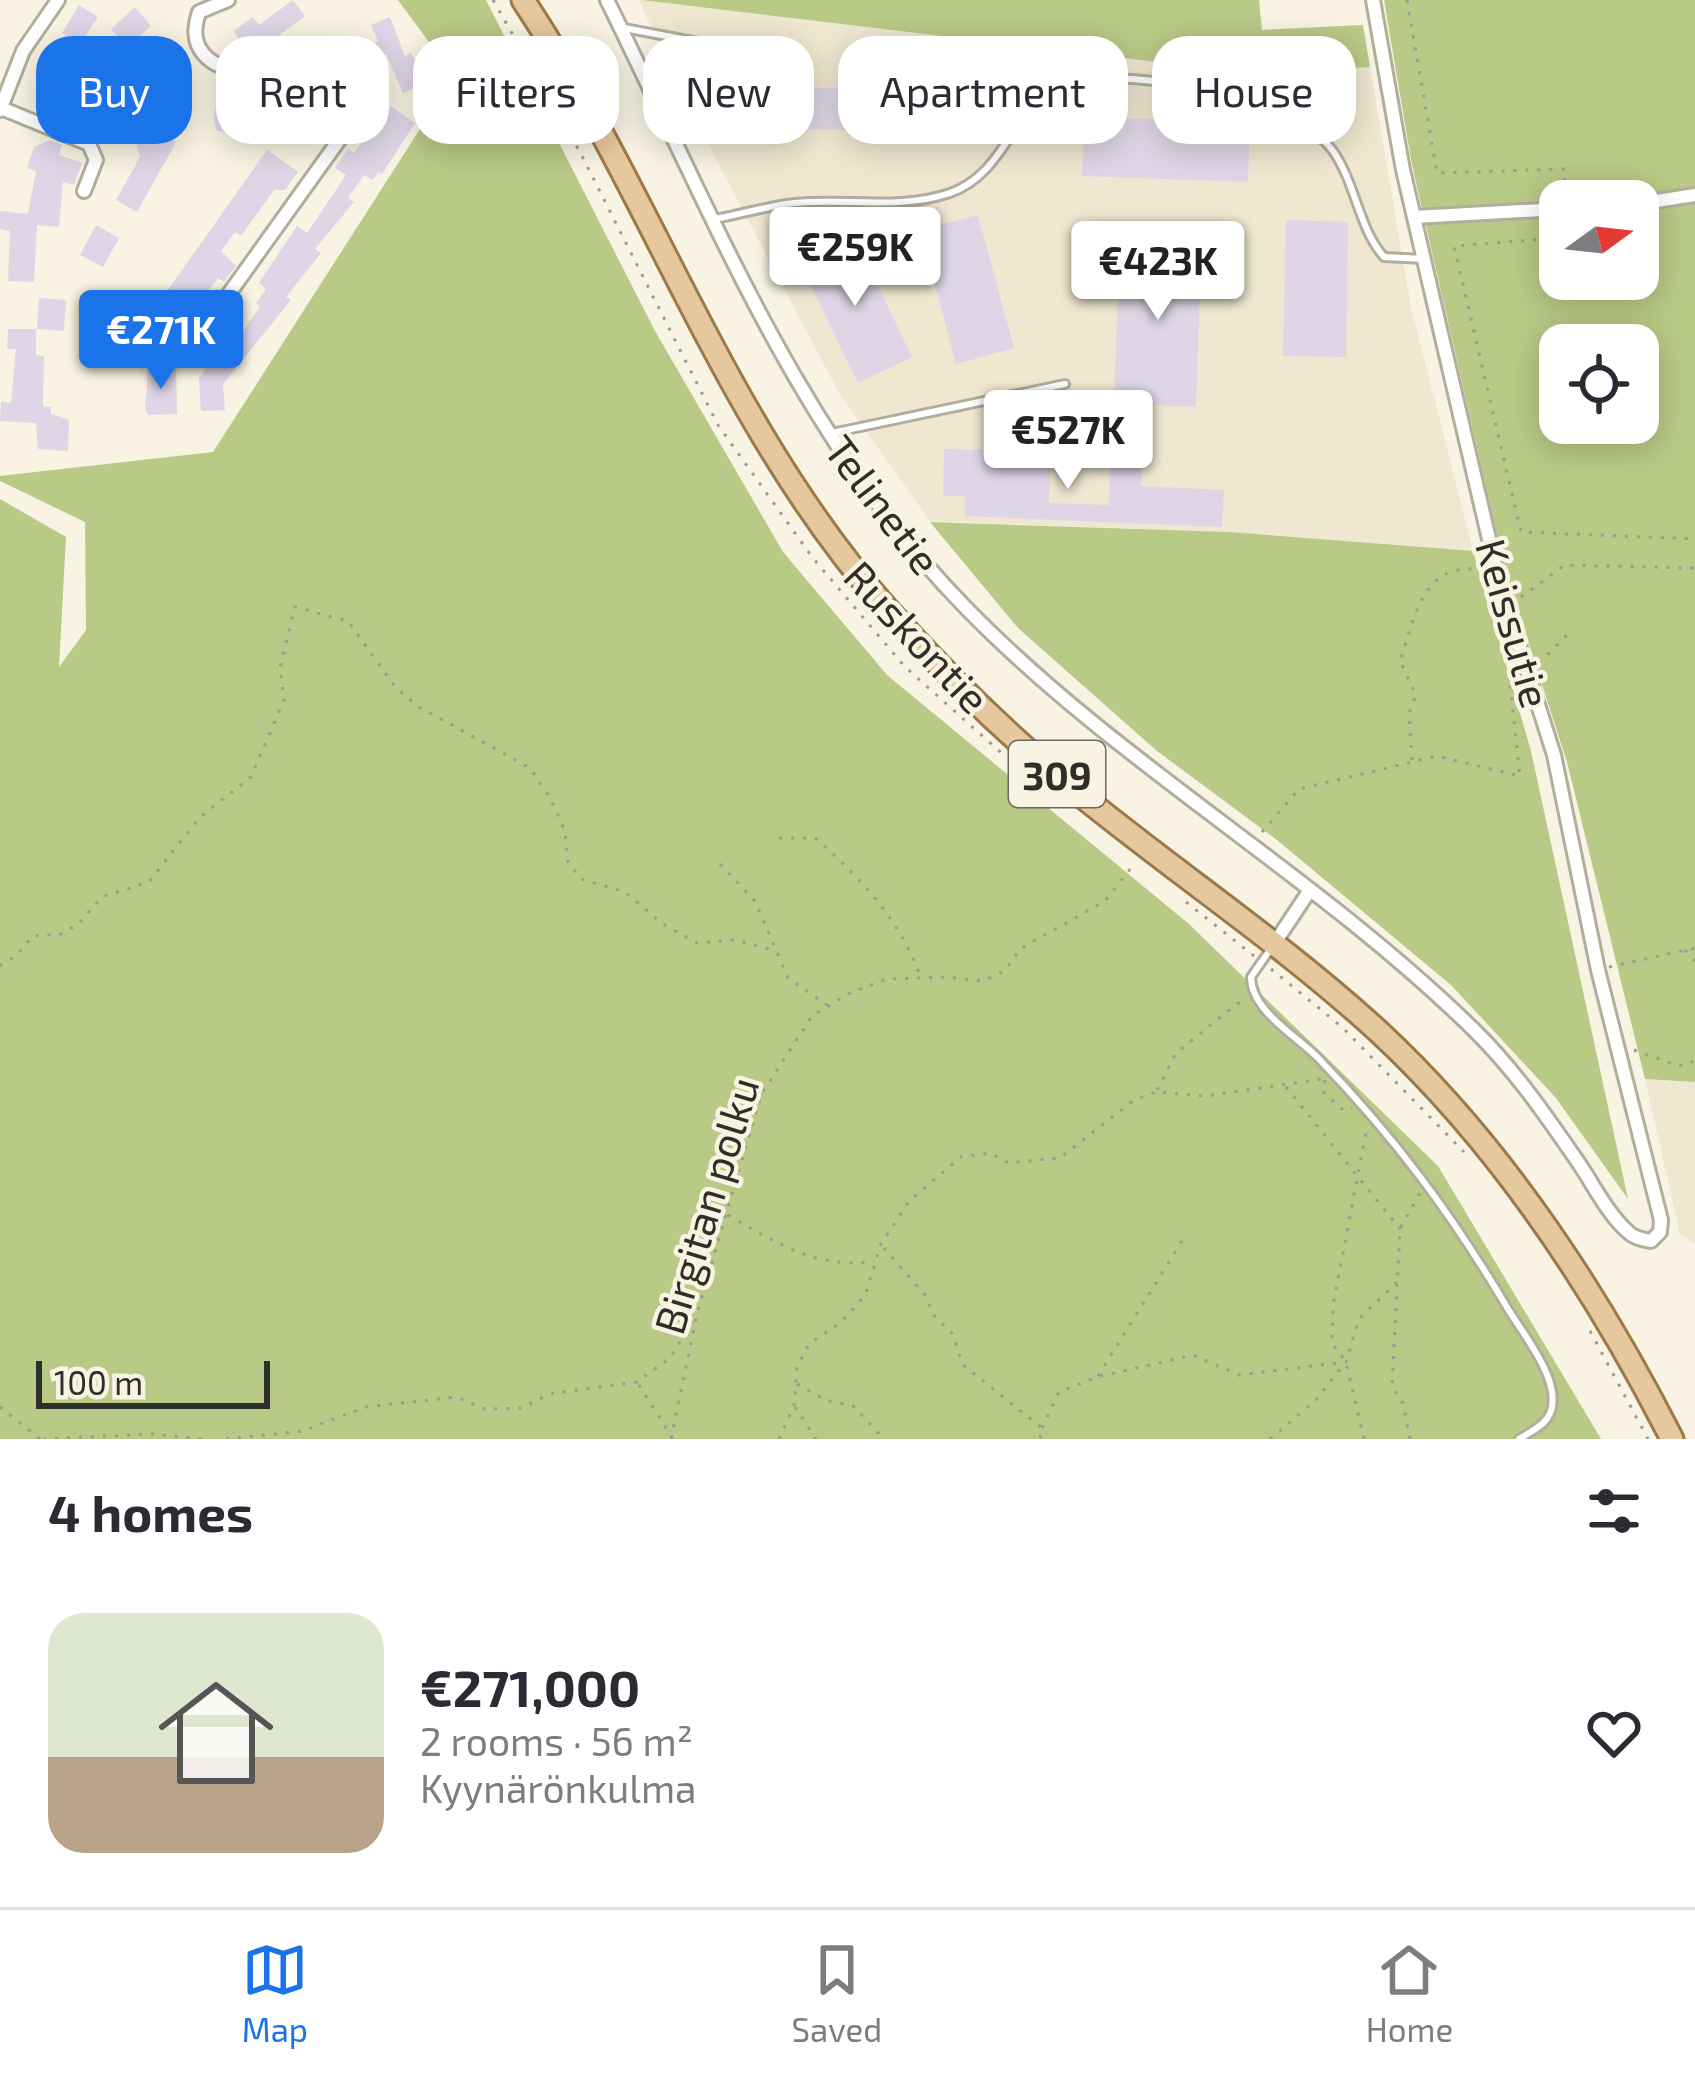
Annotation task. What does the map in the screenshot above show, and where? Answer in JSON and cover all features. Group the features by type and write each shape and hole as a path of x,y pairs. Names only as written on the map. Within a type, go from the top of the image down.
{"main road":[{"name":"Ruskontie","path":"523,0 608,147 710,346 767,445 843,558 947,674 1058,776 1267,952 1380,1033 1484,1142 1580,1280 1672,1439"}],"street":[{"path":"58,0 23,51 1,109 89,144 96,160 84,191"},
{"path":"185,356 342,136 354,99 344,63 326,51 247,68 204,56 196,40 200,13 228,0"},
{"name":"Telinetie","path":"607,0 711,220 829,433 883,513 963,605 1054,692 1394,954 1477,1033 1534,1097 1624,1229 1651,1241"},
{"name":"Keissutie","path":"1373,0 1414,217 1496,566 1553,755 1598,970 1661,1220 1660,1232 1651,1241"},
{"path":"1659,201 1695,195"},
{"path":"1414,217 1539,210"},
{"path":"1267,952 1310,890"}],"lane":[{"path":"620,27 668,36"},
{"path":"711,220 796,203 890,202 949,193 982,176 1045,94 1093,78 1134,80 1220,91 1290,122 1330,147 1372,243 1384,257 1424,260"},
{"path":"829,433 1065,384"},
{"path":"1267,952 1251,977 1257,1001 1361,1103 1426,1182 1476,1254 1551,1390 1553,1404 1547,1420 1520,1439"}],"path":[{"path":"494,0 581,154 718,425 812,557 904,667 1010,760"},
{"path":"1406,0 1437,173 1564,169 1565,180"},
{"path":"1539,240 1454,246 1521,532 1695,539"},
{"path":"1508,607 1565,565 1695,568"},
{"path":"1412,762 1409,713 1416,695 1400,661 1427,590 1445,573 1496,566"},
{"path":"0,966 32,936 61,934 78,924 102,897 148,882 199,818 251,778 284,700 280,667 295,608 348,621 396,688 419,707 530,768 550,798 565,831 568,862 581,879 625,892 663,924 697,943 735,940 776,951"},
{"path":"1528,674 1568,634"},
{"path":"1253,842 1299,789 1437,756 1520,776 1506,647"},
{"path":"779,838 815,838 838,858 897,926 920,977"},
{"name":"Birgitan polku","path":"672,1438 697,1314 761,1095 812,1016 886,980 920,977 982,982 1005,971 1020,949 1105,901 1136,862"},
{"path":"721,864 754,901 788,978 829,1006"},
{"path":"1172,890 1267,952 1469,1157"},
{"path":"1598,970 1695,948"},
{"path":"1685,950 1695,961"},
{"path":"1156,1091 1176,1053 1238,1004 1257,1001"},
{"path":"1615,1042 1679,1066 1695,1061"},
{"path":"779,1439 794,1406 797,1367 809,1344 841,1322 865,1296 881,1244 909,1202 961,1157 990,1153 1008,1163 1060,1158 1134,1100 1156,1091 1206,1096 1326,1078 1323,1092 1331,1103 1344,1112 1361,1103"},
{"path":"1285,1086 1400,1229"},
{"path":"1364,1439 1346,1362 1332,1343 1333,1305 1371,1114"},
{"path":"1410,1439 1403,1403 1392,1387 1400,1229 1426,1182"},
{"path":"726,1214 784,1247 839,1267 876,1261"},
{"path":"1097,1377 1182,1240"},
{"path":"881,1244 925,1295 934,1317 952,1333 963,1365 1042,1428"},
{"path":"1270,1439 1316,1400 1346,1362 1359,1319 1399,1280"},
{"path":"226,1439 302,1431 367,1407 456,1396 485,1409 521,1408 549,1394 637,1382 670,1358 697,1314"},
{"path":"1588,1327 1648,1439"},
{"path":"1040,1439 1059,1392 1097,1377 1193,1355 1239,1375 1346,1362"},
{"path":"637,1382 672,1438"},
{"path":"796,1383 825,1400 853,1406 884,1439"},
{"path":"794,1406 816,1439"},
{"path":"0,1407 42,1439 152,1434 203,1439"},
{"path":"302,1431 306,1439"}],"shaded area":[{"path":"639,0 939,36 838,36 838,144 1128,144 1128,59 1152,62 1152,144 1356,144 1356,68 1370,67 1411,307 1475,558 1228,532 930,521 839,393 708,144 814,144 814,36 655,36"},
{"path":"1645,1079 1695,1082 1695,1244 1680,1234"}],"green space":[{"path":"398,0 486,0 504,36 425,36"},
{"path":"641,0 1259,0 1262,30 1363,25 1370,67 1356,68 1356,36 1152,36 1152,61 1128,59 1128,36 940,36"},
{"path":"1384,0 1695,0 1695,1082 1645,1079 1567,762 1505,570 1412,165"},
{"path":"413,140 413,144 560,144 655,331 783,552 887,675 1189,924 1438,1166 1601,1439 0,1439 0,499 66,537 59,667 86,630 85,522 0,481 0,476 213,452"},
{"path":"930,522 1229,532 1473,551 1531,751 1628,1199 1556,1098 1451,985 1277,840 1157,751 1018,628"}],"building":[{"path":"293,0 305,16 278,36 237,36 233,31 253,17 259,25"},
{"path":"79,5 98,17 85,36 62,33"},
{"path":"135,7 151,26 140,36 117,36 111,29"},
{"path":"390,17 405,56 411,53 413,57 413,89 403,93 389,61 389,36 376,36 371,25"},
{"path":"814,88 838,88 838,130 814,129"},
{"path":"389,109 413,122 413,126 382,174 372,180 364,175 348,198 354,202 315,249 321,253 286,297 291,300 223,384 225,410 201,411 199,378 219,351 227,356 260,306 256,303 266,289 259,283 297,226 307,233 346,175 335,168 348,149 354,153 360,144 389,144"},
{"path":"1128,118 1152,119 1152,144 1249,144 1248,182 1082,176 1083,144 1128,144"},
{"path":"62,144 59,155 82,163 74,185 63,182 59,227 37,225 34,282 8,281 10,231 0,229 0,211 28,214 36,171 27,168 34,147"},
{"path":"175,144 137,212 116,200 140,157 137,145"},
{"path":"267,150 298,172 285,190 274,190 241,236 235,232 221,251 236,266 224,282 218,278 197,305 174,306 175,342 161,360 145,347 158,322 145,312 156,297 160,301"},
{"path":"978,215 1014,348 956,364 920,230"},
{"path":"1286,220 1348,222 1346,357 1283,356"},
{"path":"96,225 119,238 103,267 80,255"},
{"path":"1172,230 1202,231 1196,407 1114,404 1120,235 1146,236 1145,263 1171,264"},
{"path":"853,234 912,357 858,383 799,261"},
{"path":"39,298 66,300 64,331 37,329"},
{"path":"8,329 36,329 36,355 44,356 43,406 69,420 68,451 38,449 36,423 0,421 1,402 11,403 16,349 7,349"},
{"path":"148,369 176,369 177,414 149,415 145,409"},
{"path":"944,449 1050,451 1049,503 1109,505 1110,465 1142,467 1141,486 1224,490 1222,527 965,516 965,496 943,496"}]}
